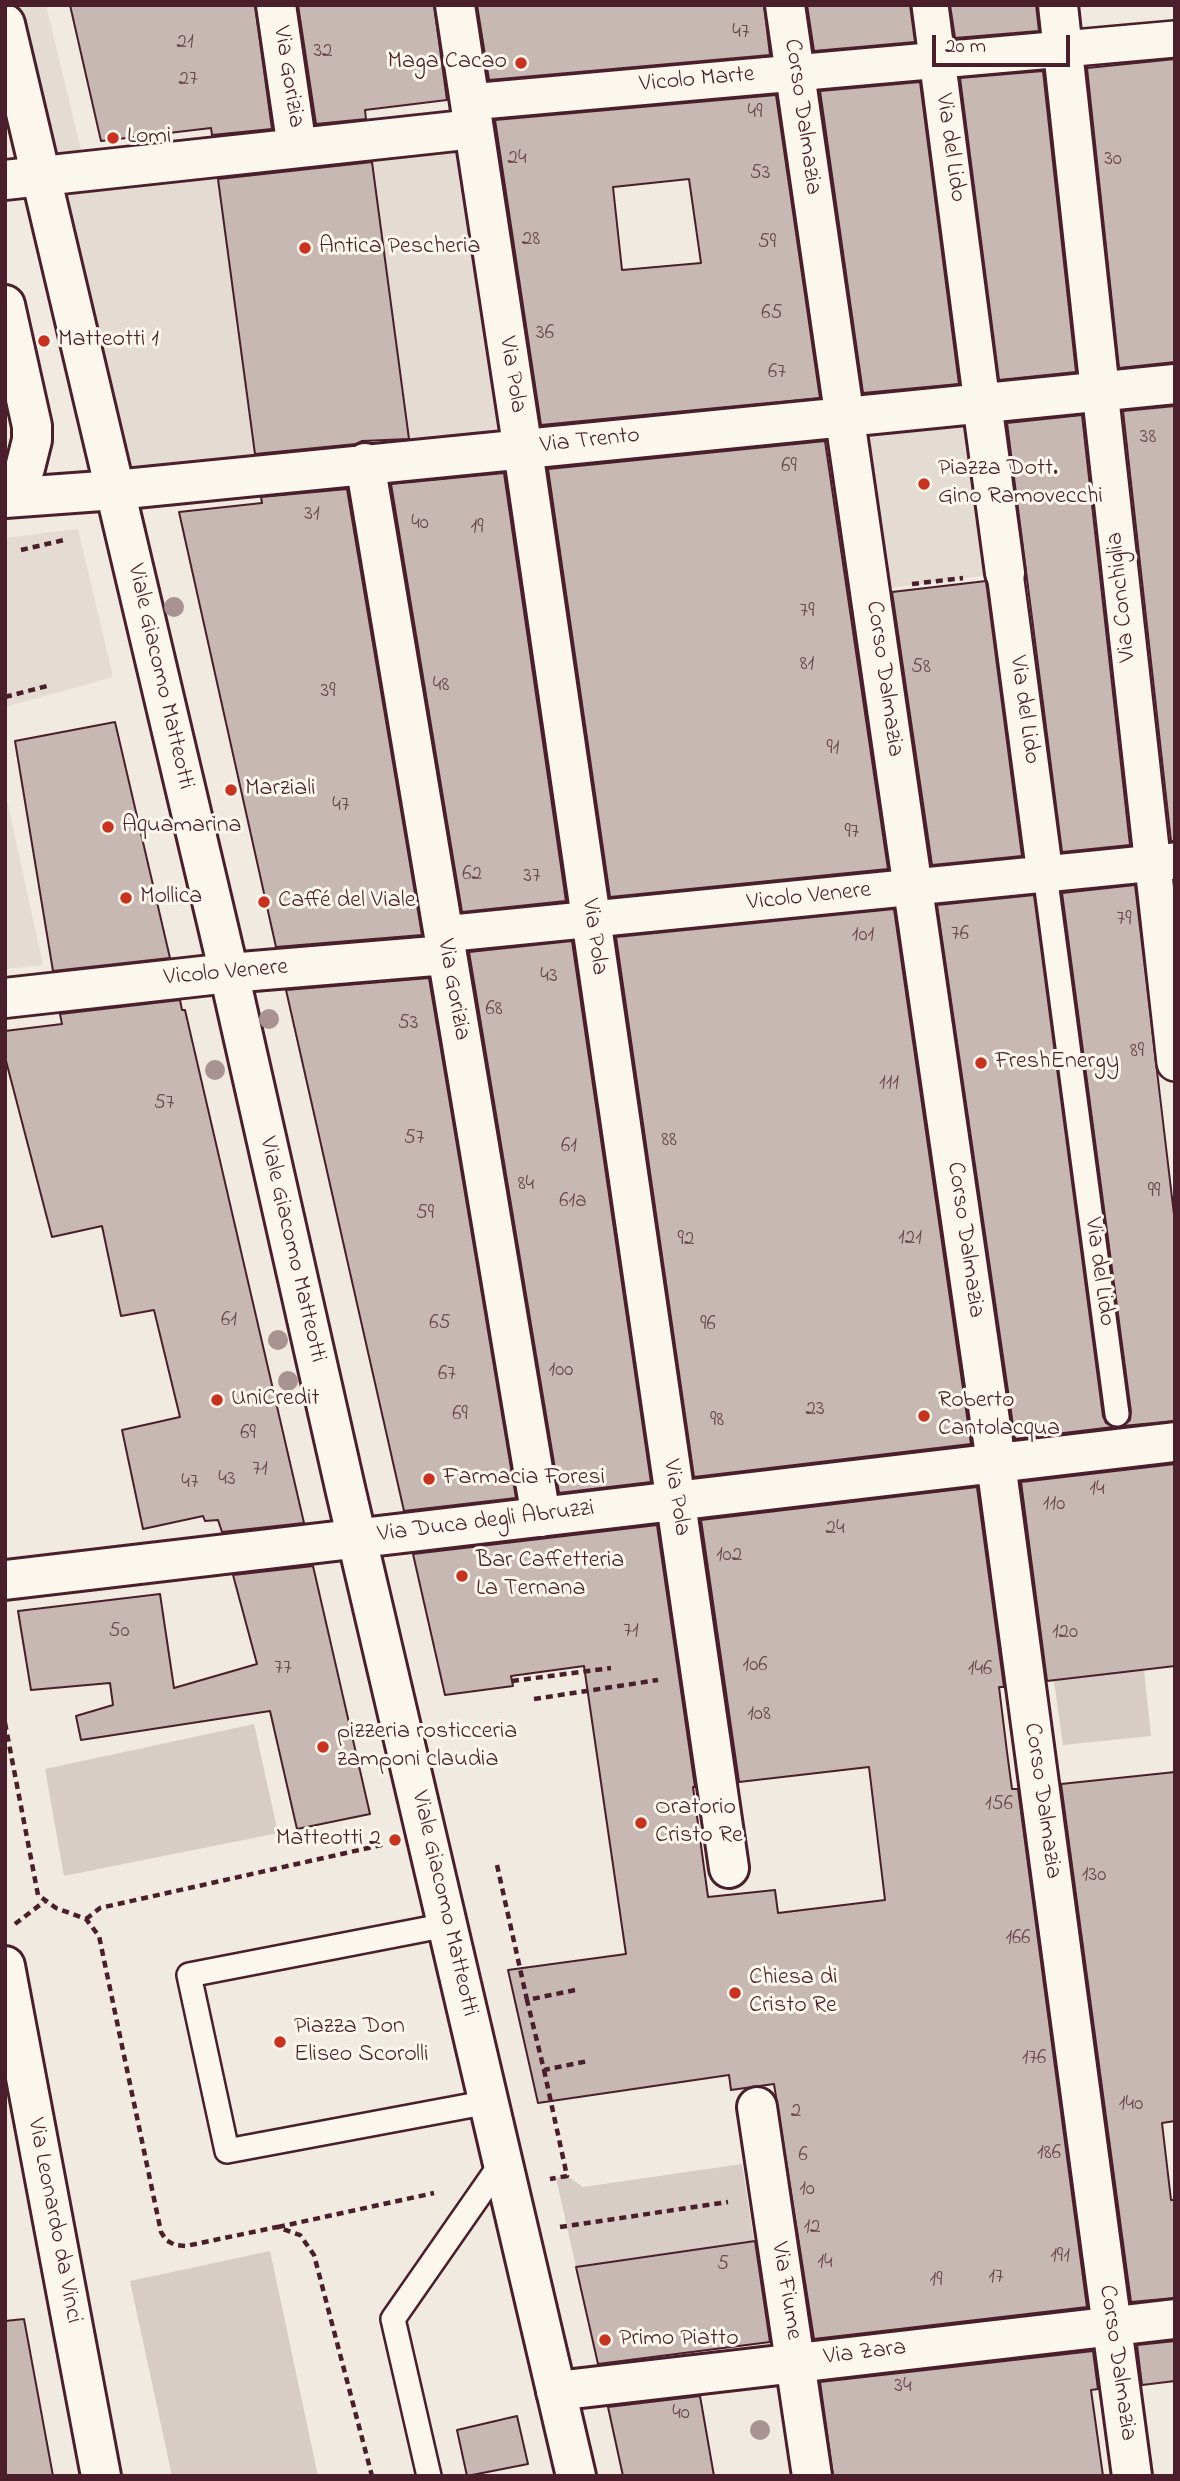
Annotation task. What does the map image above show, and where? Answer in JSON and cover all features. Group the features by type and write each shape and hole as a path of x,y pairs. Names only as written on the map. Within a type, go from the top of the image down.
{"street":[{"name":"Via Gorizia","path":"276,5 297,148"},
{"name":"Via Pola","path":"455,5 729,1868"},
{"name":"Corso Dalmazia","path":"785,5 996,1462 1132,2476"},
{"name":"Via del Lido","path":"930,5 1045,874"},
{"name":"Via Conchiglia","path":"1058,5 1100,391 1164,862 1175,1063"},
{"name":"Viale Giacomo Matteotti","path":"5,24 23,178 115,490 576,2476"},
{"name":"Vicolo Marte","path":"23,178 297,148 472,115 795,72 1175,39"},
{"path":"5,305 32,426 32,440 25,468 8,498"},
{"name":"Via Trento","path":"8,498 115,490 1175,384"},
{"name":"Via Gorizia","path":"365,463 541,1517"},
{"name":"Vicolo Venere","path":"5,998 229,973 445,944 591,919 1164,862"},
{"name":"Via Duca degli Abruzzi","path":"5,1580 1175,1442"},
{"name":"Via Leonardo da Vinci","path":"6,1974 101,2476"},
{"name":"Via Fiume","path":"757,2107 812,2476"},
{"name":"Via Zara","path":"556,2391 1175,2319"}],"lane":[{"name":"Via del Lido","path":"1045,874 1116,1415"},
{"path":"447,1926 189,1975 227,2151 489,2102"},
{"path":"429,2476 393,2319 503,2161"}],"path":[{"path":"21,550 68,540"},
{"path":"903,586 1005,573"},
{"path":"5,697 47,686"},
{"path":"512,1681 611,1668"},
{"path":"534,1699 701,1673"},
{"path":"5,1723 38,1895 55,1909 86,1919 99,1936 161,2232 166,2240 175,2245 186,2246 434,2193"},
{"path":"86,1919 100,1908 386,1844"},
{"path":"497,1865 567,2176 549,2179"},
{"path":"5,1930 45,1901"},
{"path":"527,2000 575,1990"},
{"path":"544,2070 588,2061"},
{"path":"560,2227 771,2196"},
{"path":"277,2227 300,2235 314,2255 372,2476"}],"shaded area":[{"path":"5,5 46,5 86,171 474,129 520,429 823,401 804,5 864,414 982,403 1005,573 890,588 1016,1438 972,1443 828,434 389,478 391,495 347,500 345,483 115,490 5,24"},
{"path":"78,529 113,677 5,707 5,538"},
{"path":"5,791 43,965 5,969"},
{"path":"1144,1670 1151,1736 1063,1745 1054,1681"},
{"path":"254,1724 278,1833 64,1876 45,1769"},
{"path":"742,2164 754,2241 576,2267 556,2178 567,2176 583,2187"},
{"path":"270,2251 318,2476 172,2476 130,2281"}],"building":[{"path":"70,5 255,5 272,129 212,135 211,128 101,141"},
{"path":"298,5 434,5 447,100 365,110 366,119 316,124"},
{"path":"477,5 764,5 770,55 489,80"},
{"path":"807,5 910,5 915,42 814,51"},
{"path":"950,5 1036,5 1039,31 955,38"},
{"path":"1175,59 1175,362 1119,368 1087,68"},
{"path":"1043,71 1076,372 999,380 960,78"},
{"path":"920,82 959,384 863,393 820,91"},
{"path":"776,95 820,398 541,425 495,120","holes":["689,179 701,263 622,270 613,187"]},
{"name":"Antica Pescheria","path":"372,162 409,439 362,441 356,444 255,454 218,179"},
{"path":"1175,406 1175,841 1171,841 1123,411"},
{"path":"1082,415 1130,845 1062,852 1007,423"},
{"path":"825,441 888,869 610,897 548,469"},
{"path":"504,473 566,901 462,912 391,484"},
{"path":"347,489 422,935 276,947 179,512 262,503 261,497"},
{"path":"986,581 1022,856 932,865 892,592"},
{"path":"115,722 170,958 53,971 15,741"},
{"path":"1135,885 1175,1223 1175,1421 1123,1426 1130,1420 1131,1412 1062,893"},
{"path":"1034,895 1103,1416 1106,1423 1113,1427 1015,1439 937,905"},
{"path":"894,909 971,1444 694,1477 616,937"},
{"path":"572,941 651,1482 559,1493 469,952"},
{"path":"429,978 516,1498 404,1511 286,990"},
{"path":"180,1000 182,1010 185,1010 304,1523 222,1532 218,1520 205,1521 203,1516 143,1529 122,1430 180,1417 154,1310 121,1316 102,1226 52,1237 5,1057 5,1031 62,1024 60,1014"},
{"path":"1175,1464 1175,1666 1047,1681 1021,1482"},
{"path":"977,1487 1004,1687 999,1687 1007,1752 1012,1789 1018,1789 1087,2307 814,2339 774,2084 731,2090 729,2075 538,2103 508,1970 626,1954 584,1666 511,1676 513,1686 445,1695 413,1554 657,1525 708,1897 775,1890 778,1913 885,1900 869,1767 739,1782 701,1520"},
{"path":"313,1566 370,1814 297,1829 270,1711 81,1740 76,1716 113,1705 110,1683 31,1690 18,1611 160,1594 174,1688 257,1664 233,1575"},
{"path":"1175,1772 1175,2121 1162,2123 1171,2200 1175,2200 1175,2298 1131,2302 1061,1784"},
{"path":"755,2241 770,2342 598,2364 576,2267"},
{"path":"24,2319 53,2476 5,2476 5,2321"},
{"path":"1175,2341 1175,2381 1142,2385 1137,2345"},
{"path":"1093,2351 1098,2389 1091,2390 1103,2476 833,2476 820,2382"},
{"path":"700,2396 714,2476 623,2476 608,2407"},
{"path":"517,2416 528,2464 467,2476 457,2430"}],"place":[{"name":"Maga Cacao","path":"521,63"},
{"name":"Lomi","path":"113,138"},
{"name":"Antica Pescheria","path":"305,248"},
{"name":"Matteotti 1","path":"44,341"},
{"name":"Piazza Dott. Gino Ramovecchi","path":"924,484"},
{"name":"Marziali","path":"231,790"},
{"name":"Aquamarina","path":"108,827"},
{"name":"Mollica","path":"126,898"},
{"name":"Caffé del Viale","path":"264,902"},
{"name":"FreshEnergy","path":"981,1063"},
{"name":"UniCredit","path":"217,1400"},
{"name":"Roberto Cantolacqua","path":"924,1416"},
{"name":"Farmacia Foresi","path":"429,1479"},
{"name":"Bar Caffetteria La Ternana","path":"462,1576"},
{"name":"pizzeria rosticceria zamponi claudia","path":"323,1747"},
{"name":"Oratorio Cristo Re","path":"641,1823"},
{"name":"Matteotti 2","path":"395,1840"},
{"name":"Chiesa di Cristo Re","path":"735,1993"},
{"name":"Piazza Don Eliseo Scorolli","path":"280,2042"},
{"name":"Primo Piatto","path":"605,2340"}]}
